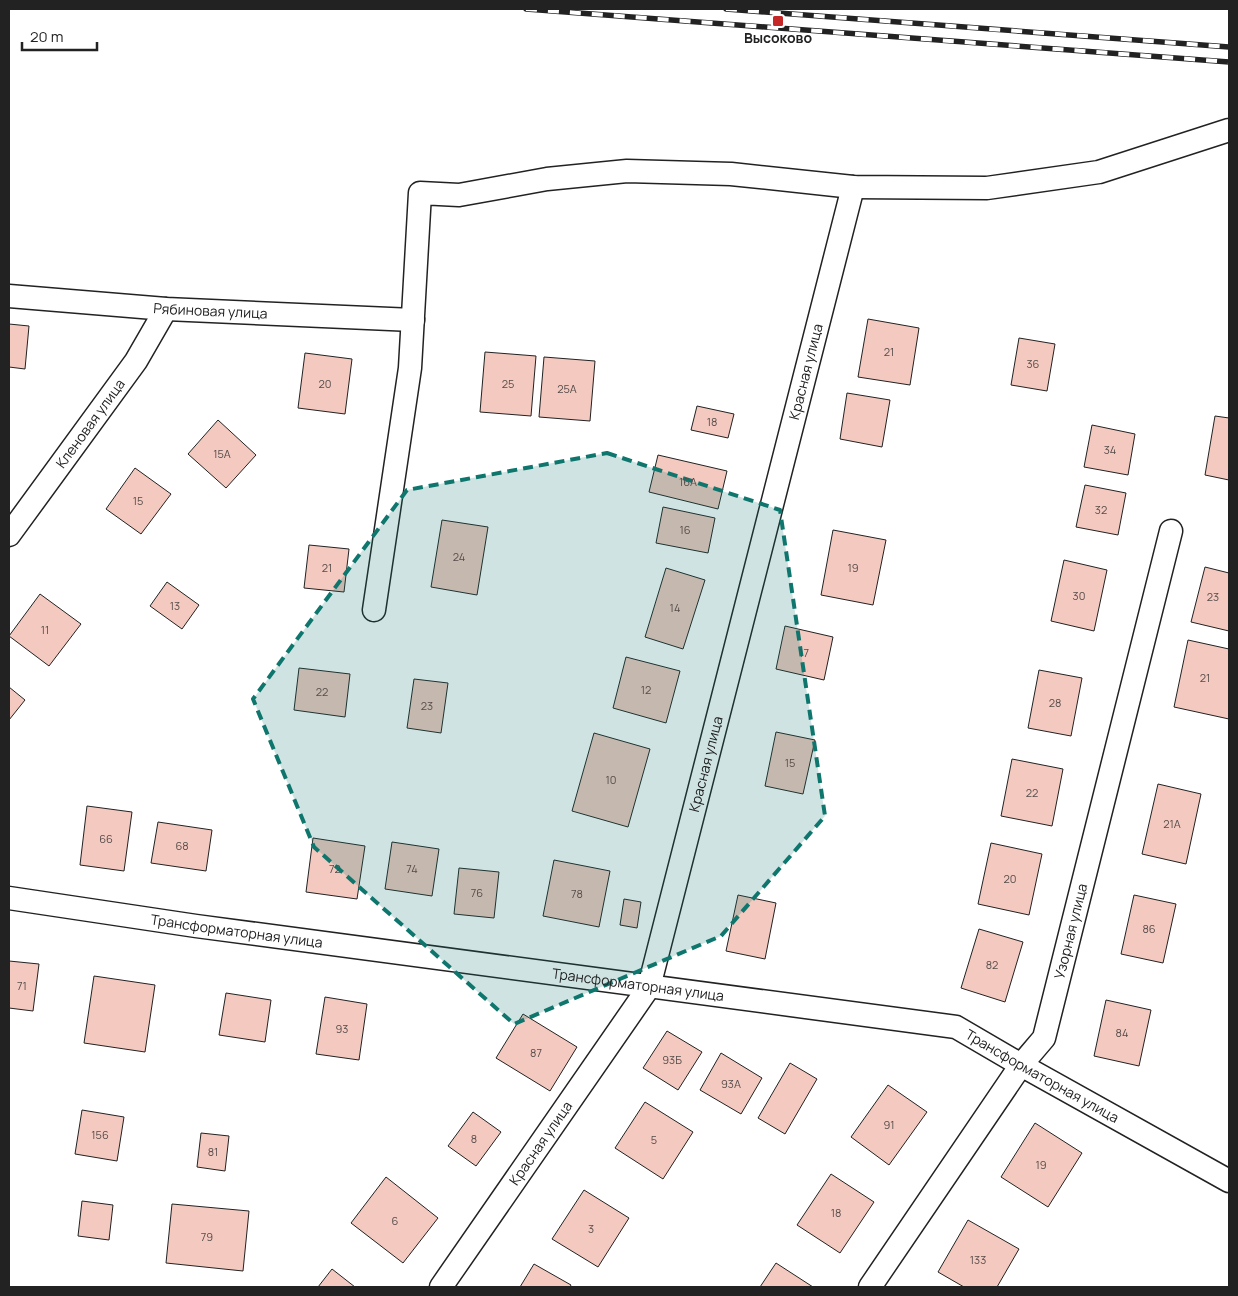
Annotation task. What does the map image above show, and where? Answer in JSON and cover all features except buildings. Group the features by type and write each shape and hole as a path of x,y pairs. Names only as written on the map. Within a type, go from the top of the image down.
{"street":[{"path":"374,610 410,368 420,193 459,195 547,179 627,171 731,174 853,187 987,188 1099,172 1229,130"},
{"name":"Красная улица","path":"441,1287 649,987 853,187"},
{"name":"Рябиновая улица","path":"9,296 166,309 413,320"},
{"name":"Кленовая улица","path":"9,535 136,361 166,309"},
{"name":"Узорная улица","path":"870,1287 1021,1065 1044,1038 1171,531"},
{"name":"Трансформаторная улица","path":"9,898 196,926 956,1027 1229,1181"}],"highlighted area":[{"path":"607,453 780,510 825,816 721,936 514,1024 314,847 253,699 407,490"}],"railway":[{"path":"526,9 1229,62"},
{"path":"726,9 1229,47"}],"place":[{"name":"Высоково","path":"778,21"}]}
